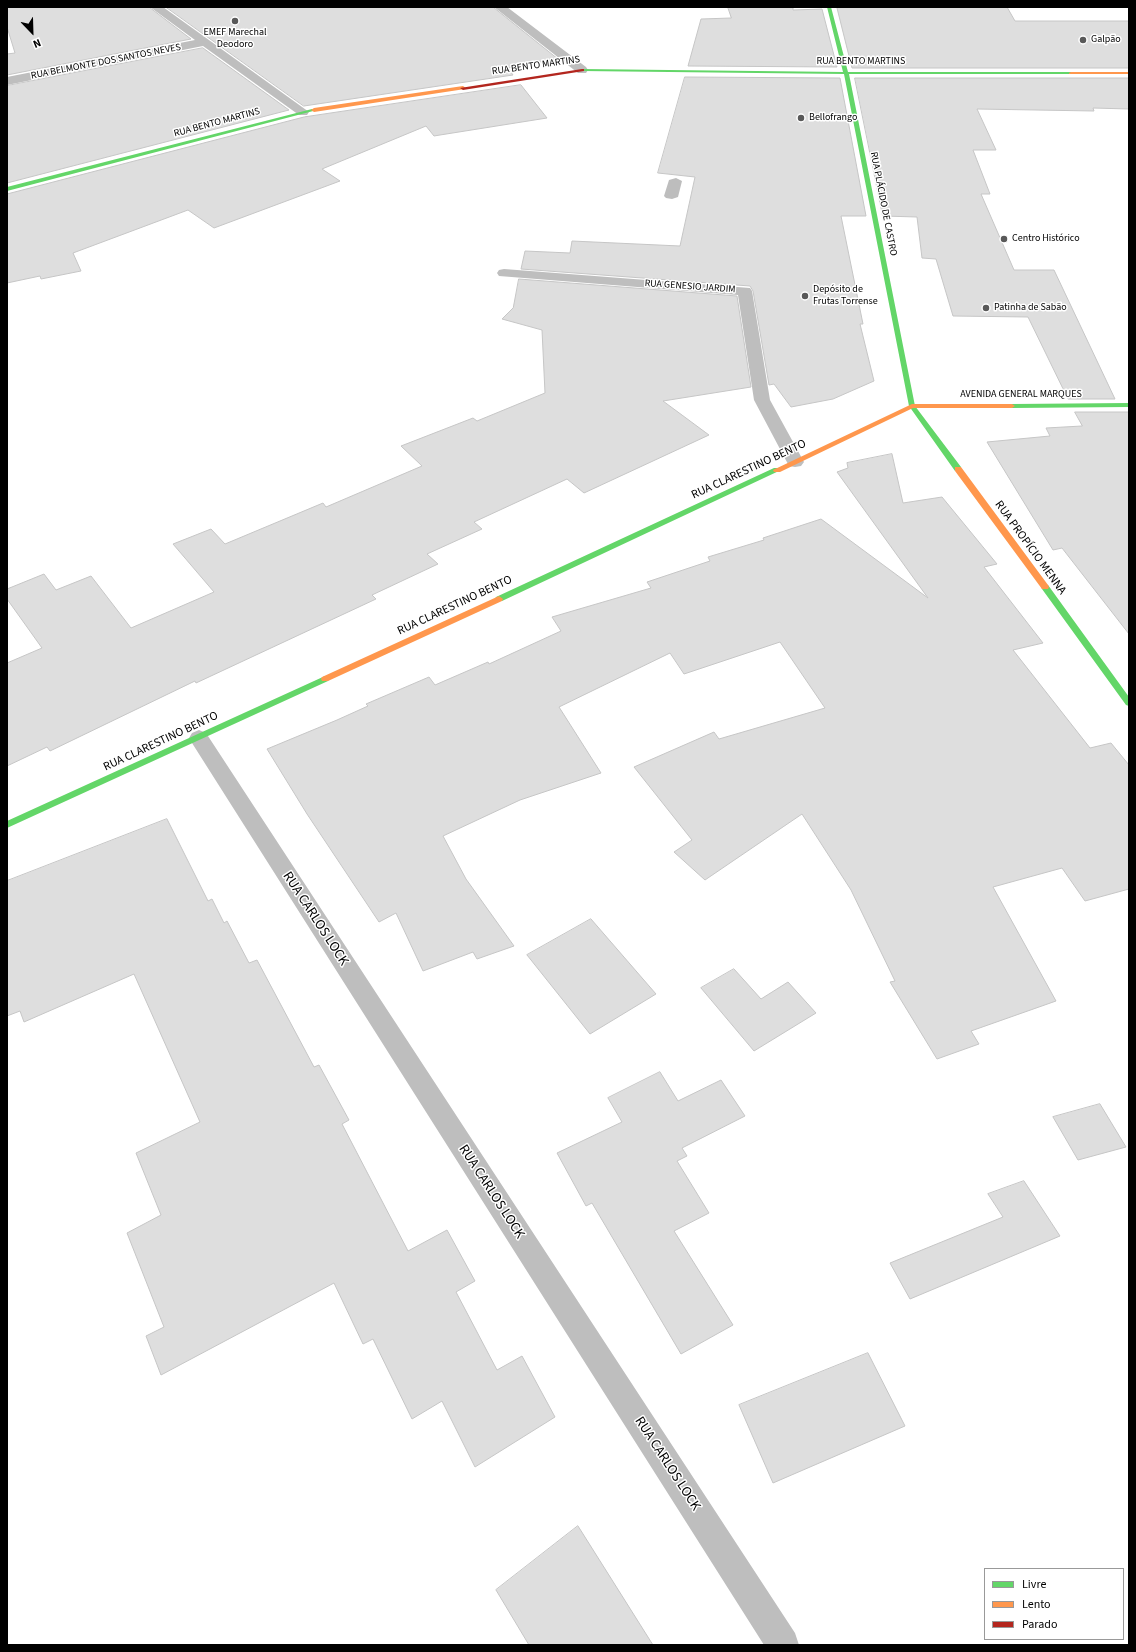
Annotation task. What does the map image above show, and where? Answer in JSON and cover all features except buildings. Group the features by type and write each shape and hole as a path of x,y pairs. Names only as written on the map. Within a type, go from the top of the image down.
{"street":[{"path":"156,7 303,112"},
{"path":"500,7 582,70"},
{"name":"RUA PLÁCIDO DE CASTRO","path":"829,7 846,72 912,406"},
{"name":"RUA BELMONTE DOS SANTOS NEVES","path":"7,81 204,42"},
{"name":"RUA BENTO MARTINS","path":"7,189 303,112 582,70 1129,73"},
{"name":"RUA GENESIO JARDIM","path":"504,273 745,291 762,400 795,462"},
{"name":"AVENIDA GENERAL MARQUES","path":"912,406 1129,405"},
{"name":"RUA CLARESTINO BENTO","path":"7,826 795,462 912,406"},
{"name":"RUA PROPÍCIO MENNA","path":"912,406 1129,703"},
{"name":"RUA CARLOS LOCK","path":"199,738 783,1645"}],"shaded area":[{"path":"676,178 682,181 678,197 672,199 666,198 664,196 669,180"}],"traffic: fast":[{"path":"829,7 846,72 912,406 958,469"},
{"path":"582,70 800,73 1071,73"},
{"path":"7,189 314,110"},
{"path":"1012,406 1129,405"},
{"path":"499,599 777,470"},
{"path":"1045,587 1129,703"},
{"path":"7,825 325,679"}],"traffic: slow":[{"path":"1071,73 1129,73"},
{"path":"314,110 463,88"},
{"path":"777,470 912,406 1012,406"},
{"path":"958,469 1045,587"},
{"path":"325,679 499,599"}],"traffic: jam":[{"path":"463,88 582,70"}],"place":[{"name":"EMEF Marechal Deodoro","path":"235,21"},
{"name":"Galpão","path":"1083,40"},
{"name":"Bellofrango","path":"801,118"},
{"name":"Centro Histórico","path":"1004,239"},
{"name":"Depósito de Frutas Torrense","path":"805,296"},
{"name":"Patinha de Sabão","path":"986,308"}]}
